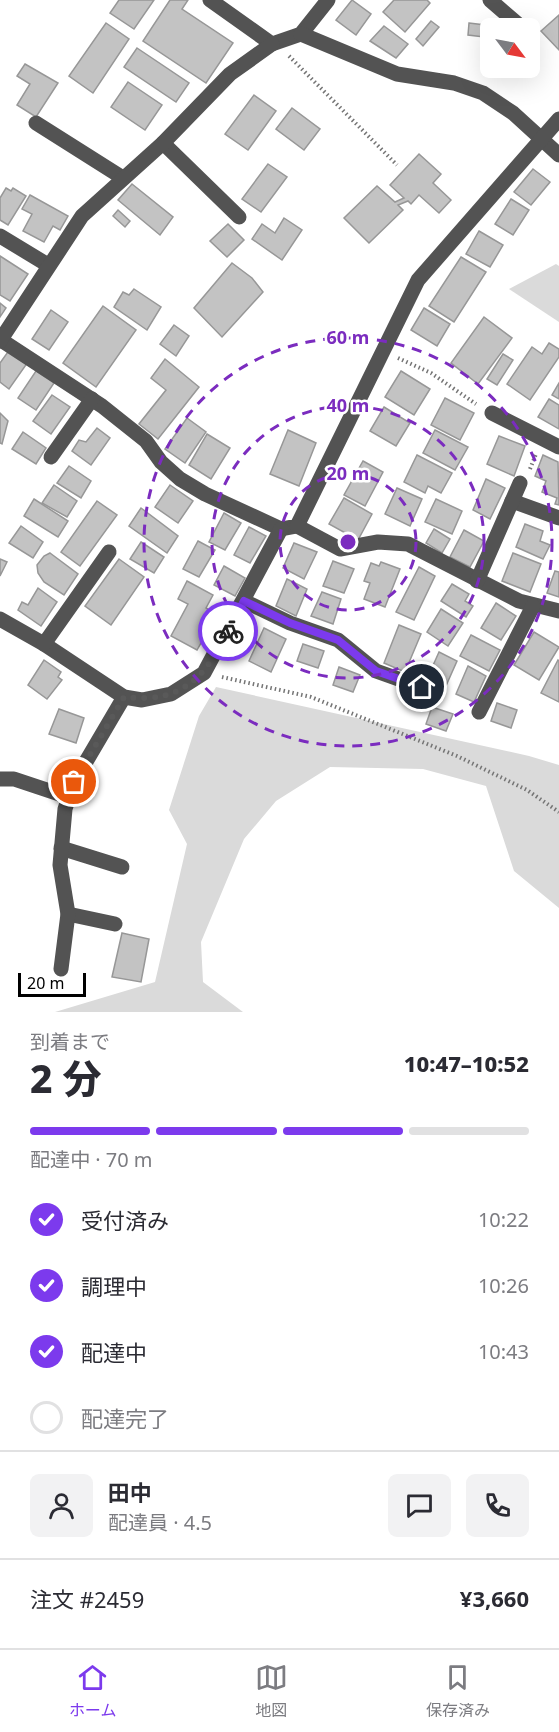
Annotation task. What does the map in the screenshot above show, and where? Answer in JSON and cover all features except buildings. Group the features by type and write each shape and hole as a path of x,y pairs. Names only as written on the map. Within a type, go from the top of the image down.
{"street":[{"path":"210,0 274,43"},
{"path":"328,0 301,34 274,43 230,74 163,143 82,216 0,340 92,399 146,441 161,462 180,479 205,494 281,529 297,526 340,549 378,542 408,544 477,581 533,606 559,611"},
{"path":"490,0 511,18"},
{"path":"301,34 397,74 454,82 483,93 541,137 559,155"},
{"path":"297,526 411,293 426,267 559,119"},
{"path":"36,123 123,178"},
{"path":"163,143 239,217"},
{"path":"0,236 48,265"},
{"path":"51,457 92,399"},
{"path":"492,413 559,447"},
{"path":"477,581 520,483"},
{"path":"512,501 559,518"},
{"path":"0,619 44,644 124,697 142,700 171,694 204,673 281,529"},
{"path":"44,644 109,552"},
{"path":"244,601 290,623 338,640 376,671 422,687"},
{"path":"479,712 533,606"},
{"path":"61,969 68,914 61,877 61,848 68,797 96,742 124,697"},
{"path":"0,778 14,779 68,797"},
{"path":"61,848 122,867"},
{"path":"68,914 115,924"}],"path":[{"path":"274,43 397,165"},
{"path":"383,352 431,373 492,413"},
{"path":"520,483 527,477 543,439"},
{"path":"204,673 311,697 457,756 527,790 559,812"}],"shaded area":[{"path":"556,264 559,266 559,322 509,289"},
{"path":"216,687 529,756 559,765 559,908 514,871 486,786 423,769 330,767 276,801 244,839 201,942 203,982 243,1012 55,1012 155,982 187,844 169,810 199,716"}],"way so far":[{"path":"74,782 124,697 142,700 171,694 192,682 204,673 228,631"}],"route":[{"path":"228,631 244,601 290,623 338,640 376,671 422,687"}]}
